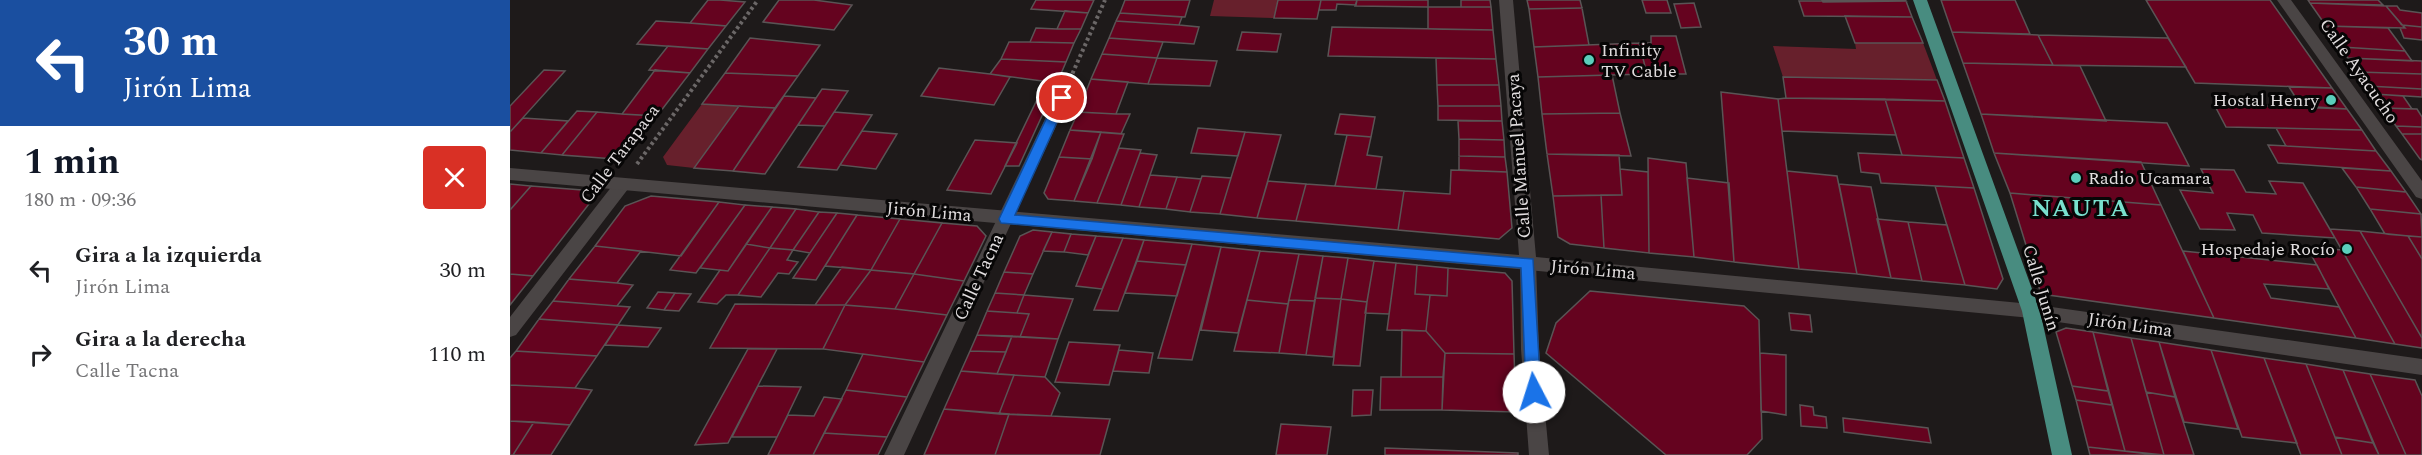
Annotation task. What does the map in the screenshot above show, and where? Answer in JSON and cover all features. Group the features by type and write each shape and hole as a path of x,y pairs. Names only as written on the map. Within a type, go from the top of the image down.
{"main road":[{"name":"Calle Junín","path":"1920,0 2031,311 2062,455"}],"street":[{"name":"Calle Manuel Pacaya","path":"1506,0 1528,263 1530,349 1539,455"},
{"name":"Calle Ayacucho","path":"2284,0 2422,193"},
{"name":"Calle Tacna","path":"894,455 1062,98"},
{"name":"Jirón Lima","path":"510,174 1528,263 2031,311 2422,367"},
{"name":"Calle Tarapaca","path":"510,330 622,184"}],"path":[{"name":"Calle Tarapaca","path":"622,184 758,0"},
{"path":"1062,98 1105,0"}],"shaded area":[{"path":"1214,0 1278,0 1274,18 1210,16"},
{"path":"1855,43 1923,43 1937,80 1783,77 1773,46 1856,49"},
{"path":"702,104 739,106 694,168 667,165 663,157"}],"building":[{"path":"708,0 745,2 726,26 690,23"},
{"path":"779,0 814,0 852,5 834,30 763,22"},
{"path":"1036,0 1094,0 1088,13 1031,9"},
{"path":"1125,0 1190,0 1185,17 1120,13"},
{"path":"1278,0 1321,0 1317,19 1274,18"},
{"path":"1321,0 1357,0 1356,5 1337,4 1336,10 1319,10"},
{"path":"1357,0 1428,0 1428,7 1355,6"},
{"path":"1461,0 1490,0 1491,7 1461,7"},
{"path":"1527,0 1580,0 1582,8 1529,9"},
{"path":"1642,0 1667,0 1671,13 1646,13"},
{"path":"1822,0 1905,0 1906,1 1823,2"},
{"path":"1941,0 2015,0 2030,34 1952,32"},
{"path":"2146,0 2270,0 2332,88 2195,83"},
{"path":"2308,0 2378,0 2383,5 2310,3"},
{"path":"1799,1 1906,1 1912,17 1804,16"},
{"path":"1694,3 1701,27 1681,28 1674,4"},
{"path":"2310,3 2386,6 2405,28 2326,26"},
{"path":"2386,6 2397,6 2400,10 2422,13 2422,27 2402,25"},
{"path":"1428,7 1491,7 1493,30 1428,29"},
{"path":"1582,8 1589,45 1534,47 1529,9"},
{"path":"1065,11 1088,13 1081,29 1057,29"},
{"path":"1120,13 1182,17 1179,25 1116,21"},
{"path":"1845,16 1912,17 1923,43 1855,43"},
{"path":"656,21 726,26 708,49 637,44"},
{"path":"1116,21 1199,27 1194,44 1109,38"},
{"path":"2402,25 2422,27 2422,40 2404,38 2400,28 2405,28"},
{"path":"2326,26 2388,28 2405,51 2341,47"},
{"path":"1332,27 1493,30 1496,59 1328,56"},
{"path":"1036,28 1081,29 1074,43 1030,42"},
{"path":"1242,32 1281,34 1277,52 1237,50"},
{"path":"1952,32 2038,35 2053,65 1963,63"},
{"path":"2038,35 2168,38 2186,67 2053,65"},
{"path":"1651,36 1676,36 1686,74 1647,74 1639,43 1651,43"},
{"path":"750,38 820,45 798,76 725,73"},
{"path":"1109,38 1163,42 1157,58 1102,54"},
{"path":"1009,42 1074,43 1066,62 1001,59"},
{"name":"Infinity TV Cable","path":"1639,43 1647,74 1538,77 1534,47"},
{"path":"668,46 708,49 690,73 649,70"},
{"path":"2341,47 2405,51 2412,61 2348,58"},
{"path":"1102,54 1157,58 1148,84 1091,79"},
{"path":"1157,58 1217,61 1210,86 1148,84"},
{"path":"1436,58 1496,59 1499,85 1437,85"},
{"path":"2348,58 2422,61 2422,74 2358,72"},
{"path":"1001,59 1066,62 1057,83 990,74"},
{"path":"1963,63 2080,66 2106,121 1981,114"},
{"path":"939,68 1010,77 994,105 921,96"},
{"path":"544,70 565,71 510,132 510,106"},
{"path":"655,70 690,73 657,116 622,114"},
{"path":"2358,72 2422,74 2422,89 2368,86"},
{"path":"725,73 798,76 775,108 702,104"},
{"path":"1612,75 1620,113 1542,114 1538,77"},
{"path":"1783,77 1937,80 1945,101 1786,98"},
{"path":"1091,79 1128,82 1116,114 1078,112"},
{"path":"1046,81 1057,83 1019,166 1005,166"},
{"path":"1437,85 1499,85 1501,106 1438,106"},
{"path":"2368,86 2422,89 2422,97 2374,94"},
{"path":"2289,87 2332,88 2347,109 2301,106"},
{"path":"822,89 848,91 825,126 798,125"},
{"path":"1721,92 1778,99 1799,269 1734,262"},
{"path":"2374,94 2403,96 2412,109 2384,108"},
{"path":"784,96 816,98 765,174 733,171"},
{"path":"1778,99 1885,99 1896,135 1782,131"},
{"path":"1885,99 1945,101 1964,158 1902,155"},
{"path":"2214,104 2347,109 2362,130 2226,127"},
{"path":"739,106 775,108 733,171 694,168"},
{"path":"1438,106 1501,106 1502,121 1438,120"},
{"path":"2384,108 2417,109 2422,117 2422,127 2396,126"},
{"path":"577,111 597,112 562,155 541,153"},
{"path":"597,112 657,116 629,153 615,159 562,155"},
{"path":"834,112 872,115 837,170 798,167"},
{"path":"1078,112 1130,114 1121,134 1070,130"},
{"path":"1620,113 1631,156 1547,154 1542,114"},
{"path":"1340,114 1375,117 1371,137 1335,134"},
{"path":"1981,114 2167,123 2189,166 1994,153"},
{"path":"523,118 568,121 541,153 510,150 510,132"},
{"path":"1458,121 1502,121 1504,140 1459,139"},
{"path":"2396,126 2422,127 2422,134 2402,134"},
{"path":"1198,128 1245,132 1238,156 1191,153"},
{"path":"2276,128 2362,130 2376,151 2286,146"},
{"path":"1070,130 1101,132 1092,159 1059,157"},
{"path":"862,131 897,134 876,169 840,165"},
{"path":"1101,132 1124,134 1097,203 1074,201"},
{"path":"1245,132 1281,135 1257,218 1220,214"},
{"path":"2402,134 2422,134 2422,160 2420,159"},
{"path":"1347,135 1371,137 1367,155 1382,157 1376,189 1335,186"},
{"path":"1459,139 1504,140 1505,157 1459,156"},
{"path":"975,140 1017,143 991,194 947,190"},
{"path":"2268,145 2376,151 2391,171 2278,163"},
{"path":"1119,148 1141,150 1121,205 1097,203"},
{"path":"1140,153 1157,155 1139,207 1121,205"},
{"path":"1858,153 1964,158 1974,188 1881,183 1879,174 1861,172"},
{"name":"Radio Ucamara","path":"1994,153 2141,162 2161,205 2010,193"},
{"path":"1547,154 1619,155 1622,195 1553,196"},
{"path":"1459,156 1505,157 1507,172 1459,170"},
{"path":"1059,157 1092,159 1074,201 1048,199 1044,193"},
{"path":"1648,158 1686,163 1694,257 1649,253"},
{"path":"2342,168 2391,171 2406,192 2356,187"},
{"path":"1620,169 1648,172 1649,253 1604,248 1601,195 1622,195"},
{"path":"2201,169 2234,170 2246,192 2276,194 2269,181 2303,183 2335,238 2262,233 2253,215 2227,213 2235,230 2200,229 2180,190 2213,193"},
{"path":"1451,170 1507,172 1512,228 1499,239 1398,230 1404,191 1450,194"},
{"path":"1787,171 1837,176 1857,274 1799,269"},
{"path":"1150,175 1177,177 1166,209 1139,207"},
{"path":"1202,176 1231,178 1220,214 1190,212"},
{"path":"1177,177 1201,179 1190,212 1166,209"},
{"path":"1687,178 1729,183 1734,262 1694,257"},
{"path":"1268,181 1306,184 1296,221 1257,218"},
{"path":"510,184 531,186 510,210"},
{"path":"1306,184 1404,191 1398,230 1296,221"},
{"path":"1839,184 1871,187 1891,278 1857,274"},
{"path":"531,186 582,190 589,204 533,276 510,274 510,210"},
{"path":"1935,186 1974,188 2003,279 1997,289 1965,285"},
{"path":"2356,187 2406,192 2421,214 2370,209"},
{"path":"2010,193 2161,205 2214,318 2041,294"},
{"path":"1601,195 1604,248 1570,244 1558,237 1553,196"},
{"path":"651,196 719,202 681,256 595,246 625,206"},
{"path":"719,202 745,205 696,273 670,270"},
{"path":"745,205 772,207 728,271 700,268"},
{"path":"772,207 796,209 770,248 746,244"},
{"path":"796,209 819,212 793,250 770,248"},
{"path":"2370,209 2421,214 2422,237 2385,234"},
{"path":"819,212 837,213 810,253 793,250"},
{"path":"837,213 857,215 816,280 793,278"},
{"path":"857,215 900,219 871,270 825,266"},
{"path":"900,219 942,223 914,274 871,270"},
{"path":"1877,219 1908,222 1922,281 1891,278"},
{"path":"1908,222 1947,225 1965,285 1922,281"},
{"path":"942,223 977,226 986,236 964,281 914,274"},
{"path":"2330,229 2360,231 2422,338 2422,348 2395,344"},
{"path":"1033,230 1052,232 1033,274 1004,272 1020,236"},
{"path":"2360,231 2408,236 2422,259 2422,338"},
{"path":"1052,232 1071,234 1064,252 1043,251"},
{"path":"1071,234 1096,236 1088,255 1064,252"},
{"path":"1096,236 1123,238 1102,289 1076,286"},
{"path":"2408,236 2422,237 2422,259"},
{"path":"1123,238 1144,240 1118,311 1094,310"},
{"path":"1144,240 1192,244 1186,265 1137,261"},
{"path":"746,244 770,248 738,295 726,295 717,304 698,302 720,270 728,271"},
{"path":"1192,244 1221,247 1192,360 1158,358"},
{"path":"595,246 641,251 617,283 569,279"},
{"path":"1221,247 1260,251 1238,333 1201,330"},
{"path":"2307,247 2342,250 2395,344 2356,338"},
{"path":"770,248 793,250 787,260 798,262 789,274 778,273 761,297 738,295"},
{"path":"1260,251 1299,254 1288,304 1247,300"},
{"path":"2183,251 2317,265 2329,289 2264,284 2271,298 2339,307 2356,338 2214,318"},
{"path":"1299,254 1323,256 1315,301 1289,300"},
{"path":"1323,256 1348,258 1341,299 1315,298"},
{"path":"1348,258 1374,261 1367,302 1341,299"},
{"path":"1137,261 1186,265 1177,296 1125,293"},
{"path":"1374,261 1396,263 1389,314 1365,313"},
{"path":"1396,263 1417,265 1415,294 1430,295 1426,331 1387,330"},
{"path":"1417,265 1448,268 1447,296 1415,294"},
{"path":"842,267 871,270 845,305 815,305"},
{"path":"1448,268 1505,273 1512,281 1514,354 1445,353 1426,331 1430,295 1447,296"},
{"path":"871,270 914,274 895,309 845,305"},
{"path":"1004,272 1033,274 1024,295 995,293"},
{"path":"510,274 533,276 510,305"},
{"path":"914,274 964,281 947,315 895,309"},
{"path":"569,279 633,285 617,306 553,301"},
{"path":"1590,291 1744,306 1759,320 1762,439 1747,455 1666,455 1546,353 1556,323"},
{"path":"658,292 675,293 664,310 647,308"},
{"path":"675,293 691,294 679,311 664,310"},
{"path":"995,293 1024,295 1017,313 987,311"},
{"path":"1024,295 1073,299 1058,339 1020,337 1029,314 1017,313"},
{"path":"1315,298 1341,299 1333,357 1306,355"},
{"path":"1341,299 1367,302 1360,366 1333,365"},
{"path":"1247,300 1288,304 1279,353 1234,351"},
{"path":"1289,300 1315,301 1306,355 1279,353"},
{"path":"553,301 630,307 618,325 539,319"},
{"path":"735,304 845,305 823,349 710,348"},
{"path":"845,305 947,315 924,362 823,349"},
{"path":"987,311 1029,314 1020,337 977,335"},
{"path":"1789,313 1810,315 1812,332 1791,330"},
{"path":"539,319 618,325 597,356 516,351"},
{"path":"618,325 661,328 648,347 605,345"},
{"path":"2066,328 2093,332 2108,391 2072,386 2056,332"},
{"path":"1402,330 1426,331 1445,353 1443,377 1401,377"},
{"path":"2093,332 2131,338 2164,455 2125,451"},
{"path":"977,335 1012,336 1006,352 970,351"},
{"path":"1012,336 1058,339 1045,377 997,374"},
{"path":"2131,338 2159,342 2175,397 2146,392"},
{"path":"1069,342 1120,345 1109,385 1055,382"},
{"path":"2159,342 2211,350 2238,429 2184,422"},
{"path":"748,349 777,349 728,443 695,445"},
{"path":"1119,350 1153,353 1149,373 1113,371"},
{"path":"2211,350 2264,358 2297,443 2242,437"},
{"path":"516,351 597,356 575,388 510,385 510,358"},
{"path":"970,351 1006,352 997,374 961,371"},
{"path":"1445,353 1514,354 1516,412 1442,410"},
{"path":"1760,353 1786,355 1786,415 1761,411"},
{"path":"863,354 924,362 907,397 846,390"},
{"path":"2264,358 2306,364 2342,455 2301,455"},
{"path":"2306,364 2343,370 2373,443 2335,437"},
{"path":"2343,370 2370,374 2406,455 2379,455"},
{"path":"961,371 1014,375 999,414 944,409"},
{"path":"2370,374 2415,380 2422,396 2422,455 2406,455"},
{"path":"1014,375 1045,377 1060,393 1051,416 999,414"},
{"path":"1381,377 1443,377 1442,410 1380,410"},
{"path":"510,385 592,390 570,425 510,421"},
{"path":"758,386 801,387 777,437 732,437"},
{"path":"2072,386 2108,391 2112,405 2076,400"},
{"path":"846,390 907,397 887,437 824,433"},
{"path":"1353,390 1373,390 1371,415 1352,416"},
{"path":"2146,392 2175,397 2194,455 2164,455"},
{"path":"824,397 842,399 813,455 768,455 788,415 814,416"},
{"path":"2076,400 2112,405 2125,451 2088,447"},
{"path":"1800,405 1813,407 1814,415 1826,417 1827,428 1801,426"},
{"path":"944,409 1009,414 995,455 924,455"},
{"path":"1009,414 1110,419 1100,455 995,455"},
{"path":"1843,418 1928,428 1931,443 1844,432"},
{"path":"510,421 534,422 513,455 510,455"},
{"path":"534,422 570,425 551,455 513,455"},
{"path":"1281,424 1331,427 1327,455 1276,455"},
{"path":"824,433 887,437 878,455 813,455"},
{"path":"2335,437 2373,443 2379,455 2342,455"},
{"path":"2088,447 2158,455 2090,455"},
{"path":"1385,448 1518,453 1518,455 1385,455"}],"place":[{"name":"Infinity TV Cable","path":"1589,60"},
{"name":"Hostal Henry","path":"2331,100"},
{"name":"Radio Ucamara","path":"2076,178"},
{"name":"Hospedaje Rocío","path":"2347,249"}],"district":[{"name":"NAUTA","path":"2081,209"}],"route":[{"path":"1062,98 1006,219 1528,263 1530,349 1534,392"}]}
